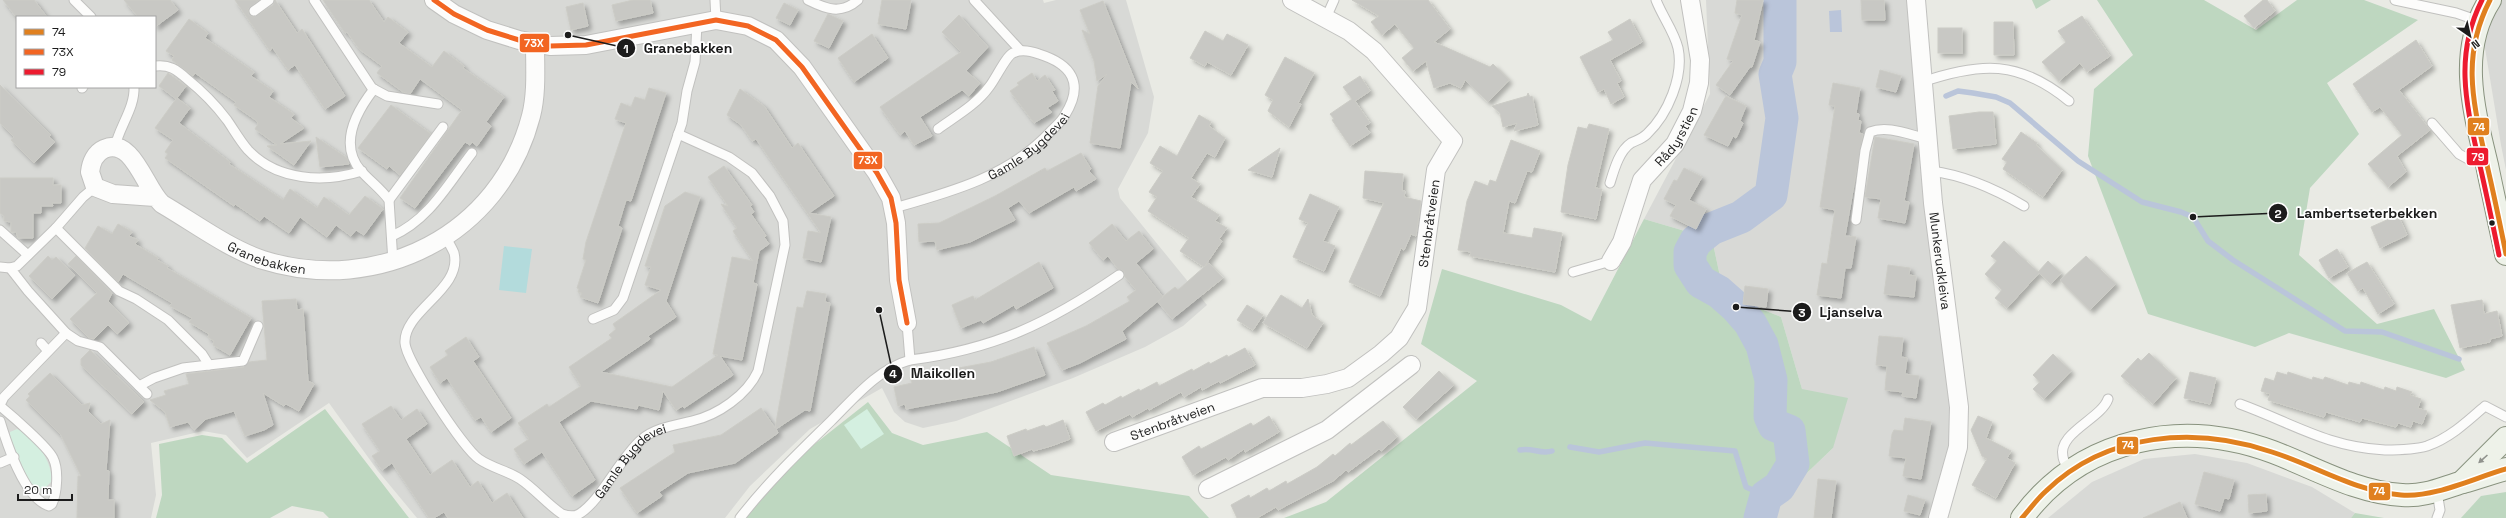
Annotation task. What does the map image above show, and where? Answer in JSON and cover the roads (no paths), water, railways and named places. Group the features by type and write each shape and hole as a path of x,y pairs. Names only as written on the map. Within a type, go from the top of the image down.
{"main road":[{"path":"2490,0 2480,21 2471,60 2472,99 2506,254"},
{"path":"2022,518 2040,496 2069,471 2087,460 2121,446 2146,439 2183,435 2228,439 2260,448 2381,492 2412,496 2437,492 2462,482 2486,477 2506,469"},
{"path":"2462,482 2506,438"}],"street":[{"path":"434,0 454,14 487,30 535,44 561,46 586,44 716,20 736,23 757,30 776,40 794,56 877,173 885,187 894,208 897,268 907,323"},
{"name":"Stenbråtveien","path":"1114,442 1262,388 1302,388 1328,384 1348,378 1381,354 1399,338 1414,314 1420,290 1436,170 1453,141 1424,110 1413,93 1386,62 1361,39 1292,0"},
{"name":"Rådyrstien","path":"1611,261 1622,242 1642,180 1674,144 1692,111 1698,83 1700,60 1690,0"},
{"name":"Munkerudkleiva","path":"1916,0 1933,208 1959,407 1960,435 1954,467 1938,518"},
{"name":"Granebakken","path":"116,147 129,153 136,161 155,197 162,204 238,248 268,261 288,266 328,270 367,268 393,262 446,237 482,206 513,162 531,116 534,97 535,44"},
{"path":"116,147 104,149 93,161 90,172 95,187 113,194 155,197"},
{"path":"1208,489 1327,430 1411,366"},
{"path":"1348,378 1363,403"}],"lane":[{"path":"74,0 90,16"},
{"path":"254,11 269,0"},
{"path":"314,0 364,78 374,89 387,96 438,104"},
{"path":"715,0 716,20"},
{"path":"808,0 827,9 835,10 845,8 858,0"},
{"path":"938,129 980,99 1011,53 1020,50 974,0"},
{"path":"1326,18 1334,0"},
{"path":"1610,183 1615,166 1623,152 1631,144 1641,140 1658,120 1673,92 1678,77 1678,47 1656,0"},
{"path":"2395,0 2456,13 2480,21"},
{"path":"593,319 614,310 623,298 678,134 695,62 698,24"},
{"name":"Gamle Bygdevei","path":"894,208 940,196 1011,164 1028,154 1065,116 1074,91 1074,83 1064,64 1054,59 1020,50"},
{"path":"156,66 170,66 198,87 226,120 249,151 274,168 297,176 320,178 345,176 362,172"},
{"path":"1922,82 1966,70 2006,68 2033,76 2069,101"},
{"path":"116,147 118,134 131,104 134,88"},
{"path":"374,89 359,110 350,137 351,148 362,172 389,200 393,262"},
{"path":"2432,123 2459,154 2468,159"},
{"path":"389,200 443,127"},
{"path":"1856,220 1865,151 1870,132 1878,129 1889,129 1928,139"},
{"name":"Gamle Bygdevei","path":"446,237 454,252 454,269 431,303 407,330 404,343 409,355 453,428 465,445 480,459 520,479 562,514 568,516 580,514 590,505 630,449 645,436 675,425 694,421 716,411 743,393 752,384 758,371 785,245 783,221 770,196 752,173 728,157 678,134"},
{"path":"392,236 402,232 429,212 472,153"},
{"path":"1931,171 1944,172 2003,194 2024,206"},
{"path":"0,267 10,268 16,266 56,228 83,197 95,187"},
{"path":"56,228 119,292 136,299 168,320 202,354 209,365"},
{"path":"0,230 28,255"},
{"path":"1573,272 1611,261"},
{"path":"10,268 28,291 66,333 78,341 100,347 147,394"},
{"path":"740,518 772,478 875,378 895,364 910,360 947,355 1001,340 1057,315 1119,275"},
{"path":"907,323 910,360"},
{"path":"139,386 168,372 209,365 243,362 258,326"},
{"path":"0,421 25,483 41,501 49,506 52,504 55,495 56,465 53,457 17,420 0,406 4,397 66,333"},
{"path":"41,343 48,351"},
{"path":"2069,471 2063,456 2065,443 2082,425 2101,410 2108,399"},
{"path":"2240,404 2339,444 2375,449 2412,449 2426,446 2453,432 2485,406 2506,417"},
{"path":"0,463 14,457"},
{"path":"2437,492 2440,510 2437,518"}],"waterway":[{"path":"1760,518 1766,496 1779,487 1793,464 1789,431 1774,425 1770,416 1771,380 1762,345 1750,323 1736,307 1719,292 1701,282 1690,265 1690,252 1696,241 1711,229 1741,217 1771,195 1782,118 1775,74 1780,62 1780,0"},
{"path":"1946,96 1958,91 1996,97 2010,103 2078,161 2142,202 2181,212 2193,217 2208,241 2233,260 2345,331 2382,332 2459,359"},
{"path":"1570,447 1599,452 1645,443 1735,451 1746,487 1766,496"},
{"path":"1520,450 1529,449 1544,452 1552,451"}],"place":[{"name":"Granebakken","path":"568,35"},
{"name":"Lambertseterbekken","path":"2193,217"},
{"name":"Ljanselva","path":"1736,307"},
{"name":"Maikollen","path":"879,310"}]}
